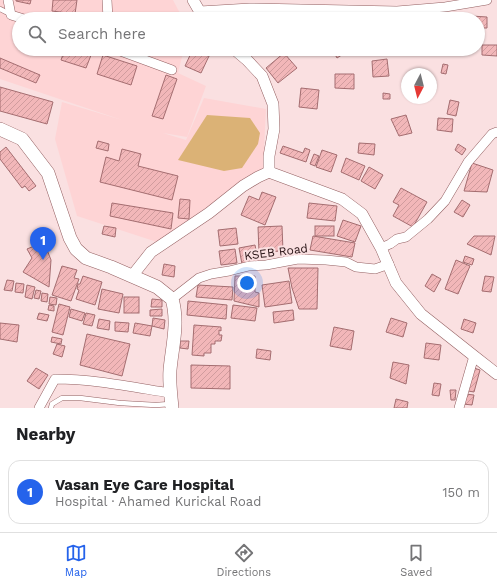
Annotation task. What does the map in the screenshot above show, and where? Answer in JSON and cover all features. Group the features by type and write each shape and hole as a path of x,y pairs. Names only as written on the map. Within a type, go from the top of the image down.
{"main road":[{"path":"0,129 22,139 48,173 70,238 76,249 86,258 157,287 172,299 175,315 174,344 170,371 171,401"}],"street":[{"path":"8,0 11,15"},
{"path":"107,0 108,12"},
{"path":"193,0 200,12"},
{"path":"223,12 250,8 397,11 445,7 488,0 497,2"},
{"path":"134,56 172,70"},
{"path":"242,56 262,76 272,104 274,129 269,156 269,172"},
{"path":"381,248 398,239 406,237 428,219 445,201 468,162 487,139 492,134 497,132"},
{"path":"132,276 151,252 209,213 243,186 269,172 342,199 362,214 389,264 396,283 421,314 497,374"},
{"name":"KSEB Road","path":"172,299 199,278 249,266 266,265 298,259 340,261 356,267 375,269 389,264"},
{"path":"459,408 474,356"},
{"path":"39,408 55,379 113,384 171,401"}],"lane":[{"path":"0,9 11,15"},
{"path":"51,408 52,404 62,398 80,398 120,403 156,405 171,401"}],"shaded area":[{"path":"0,0 173,0 179,12 12,12 12,56 182,56 178,73 206,86 187,137 163,133 186,140 204,98 266,109 263,168 157,242 77,216 55,139 62,102 122,120 0,79"},
{"path":"207,115 250,118 260,133 258,144 242,168 224,171 178,160"}],"building":[{"path":"16,0 31,0 30,4"},
{"path":"53,0 77,0 75,12 52,11"},
{"path":"485,17 487,17 487,28 485,28"},
{"path":"485,45 497,45 497,56 485,55"},
{"path":"62,56 91,56 86,68 61,60"},
{"path":"103,56 137,66 131,85 97,74"},
{"path":"190,56 209,56 201,73 185,66"},
{"path":"280,56 287,56 297,68 278,83 266,68"},
{"path":"0,58 40,75 36,83 0,68"},
{"path":"387,59 389,76 373,77 372,61"},
{"path":"443,64 448,65 446,74 441,73"},
{"path":"335,74 354,74 354,89 335,88"},
{"path":"166,75 177,79 163,119 152,116"},
{"path":"0,87 53,102 47,124 0,111"},
{"path":"301,88 319,90 317,109 299,107"},
{"path":"383,93 390,94 390,99 383,99"},
{"path":"450,100 459,102 456,116 447,114"},
{"path":"406,115 412,133 399,136 391,119"},
{"path":"438,118 453,119 452,132 437,130"},
{"path":"98,141 109,144 108,151 96,148"},
{"path":"359,143 375,144 374,155 358,153"},
{"path":"458,144 466,149 462,155 455,150"},
{"path":"283,146 303,153 305,148 310,150 306,162 280,153"},
{"path":"6,147 36,186 29,191 25,186 22,188 0,159 0,152"},
{"path":"122,149 141,154 138,166 178,176 172,200 100,182 106,157 119,161"},
{"path":"322,150 337,155 331,172 316,167"},
{"path":"314,154 319,156 315,166 310,164"},
{"path":"346,158 365,166 359,180 341,172"},
{"path":"472,163 493,170 487,192 464,191"},
{"path":"369,167 383,175 375,189 361,181"},
{"path":"401,188 427,202 413,227 393,216 399,205 393,202"},
{"path":"262,192 276,197 265,225 241,215 249,196 259,200"},
{"path":"180,199 190,200 189,219 178,218"},
{"path":"462,200 470,205 463,217 454,212"},
{"path":"112,203 173,213 171,229 110,216"},
{"path":"309,203 337,206 335,221 307,218"},
{"path":"343,220 361,226 355,242 337,236"},
{"path":"104,226 116,228 115,237 102,234"},
{"path":"282,226 283,251 259,252 258,227"},
{"path":"315,226 334,226 334,236 315,236"},
{"path":"236,228 238,244 220,246 218,230"},
{"path":"313,236 355,243 352,257 310,250"},
{"path":"474,236 495,236 491,255 467,244"},
{"path":"44,242 51,260 49,287 23,272 32,258 27,249"},
{"path":"255,245 258,261 242,264 239,248"},
{"path":"235,249 237,263 221,265 219,251"},
{"path":"465,256 474,259 472,265 463,262"},
{"path":"456,260 470,266 458,294 445,289"},
{"path":"164,264 175,266 174,277 162,275"},
{"path":"62,266 77,270 74,278 79,279 71,301 52,295"},
{"path":"288,268 318,268 317,309 299,309 292,288"},
{"path":"432,274 441,279 434,292 425,286"},
{"path":"83,276 102,282 95,305 76,299 79,290 77,289 78,284 80,284"},
{"path":"235,276 255,276 255,292 259,293 259,307 234,301"},
{"path":"485,276 494,277 491,292 482,291"},
{"path":"7,280 14,281 12,291 4,290"},
{"path":"289,281 292,303 265,307 262,285"},
{"path":"16,283 24,284 23,293 15,292"},
{"path":"27,285 35,287 32,299 25,297"},
{"path":"198,285 233,287 232,300 196,297"},
{"path":"102,289 123,294 119,313 98,309"},
{"path":"36,290 41,291 39,299 34,298"},
{"path":"42,293 48,294 47,302 41,301"},
{"path":"50,297 57,298 56,305 49,304"},
{"path":"124,297 139,297 139,313 124,313"},
{"path":"152,299 162,300 162,307 151,307"},
{"path":"188,301 227,305 226,319 187,315"},
{"path":"59,304 70,307 63,335 52,332"},
{"path":"49,305 54,306 54,311 48,310"},
{"path":"233,305 257,308 255,321 231,318"},
{"path":"71,309 85,313 82,321 69,317"},
{"path":"162,309 162,316 150,316 150,310"},
{"path":"293,310 294,320 274,323 273,312"},
{"path":"39,313 49,315 47,321 37,319"},
{"path":"86,313 95,315 92,326 83,324"},
{"path":"153,318 165,320 164,329 152,326"},
{"path":"391,318 407,323 403,337 386,332"},
{"path":"99,319 110,321 109,330 97,328"},
{"path":"464,319 476,323 473,333 461,329"},
{"path":"115,322 129,323 128,332 115,331"},
{"path":"0,323 19,325 17,342 0,339"},
{"path":"135,323 152,326 150,336 133,333"},
{"path":"194,325 221,327 221,331 219,330 219,335 222,335 221,341 215,341 215,344 211,344 211,353 204,353 204,356 192,355"},
{"path":"334,327 354,331 351,350 330,346"},
{"path":"87,334 130,344 122,376 80,365"},
{"path":"52,337 62,339 61,344 51,342"},
{"path":"180,341 189,341 188,349 180,348"},
{"path":"426,343 441,345 439,360 424,358"},
{"path":"57,344 65,346 62,357 53,354"},
{"path":"257,349 271,351 270,360 256,358"},
{"path":"393,362 409,365 406,384 390,378"},
{"path":"191,365 230,366 230,389 191,388"},
{"path":"36,368 48,375 39,389 27,381"},
{"path":"474,368 480,370 474,392 468,391"},
{"path":"434,383 441,384 439,396 432,395"},
{"path":"450,390 456,390 455,400 451,400"},
{"path":"465,394 474,395 472,405 463,404"},
{"path":"396,399 408,402 407,408 394,408"}],"place":[{"name":"Vasan Eye Care Hospital","path":"43,260"}]}
